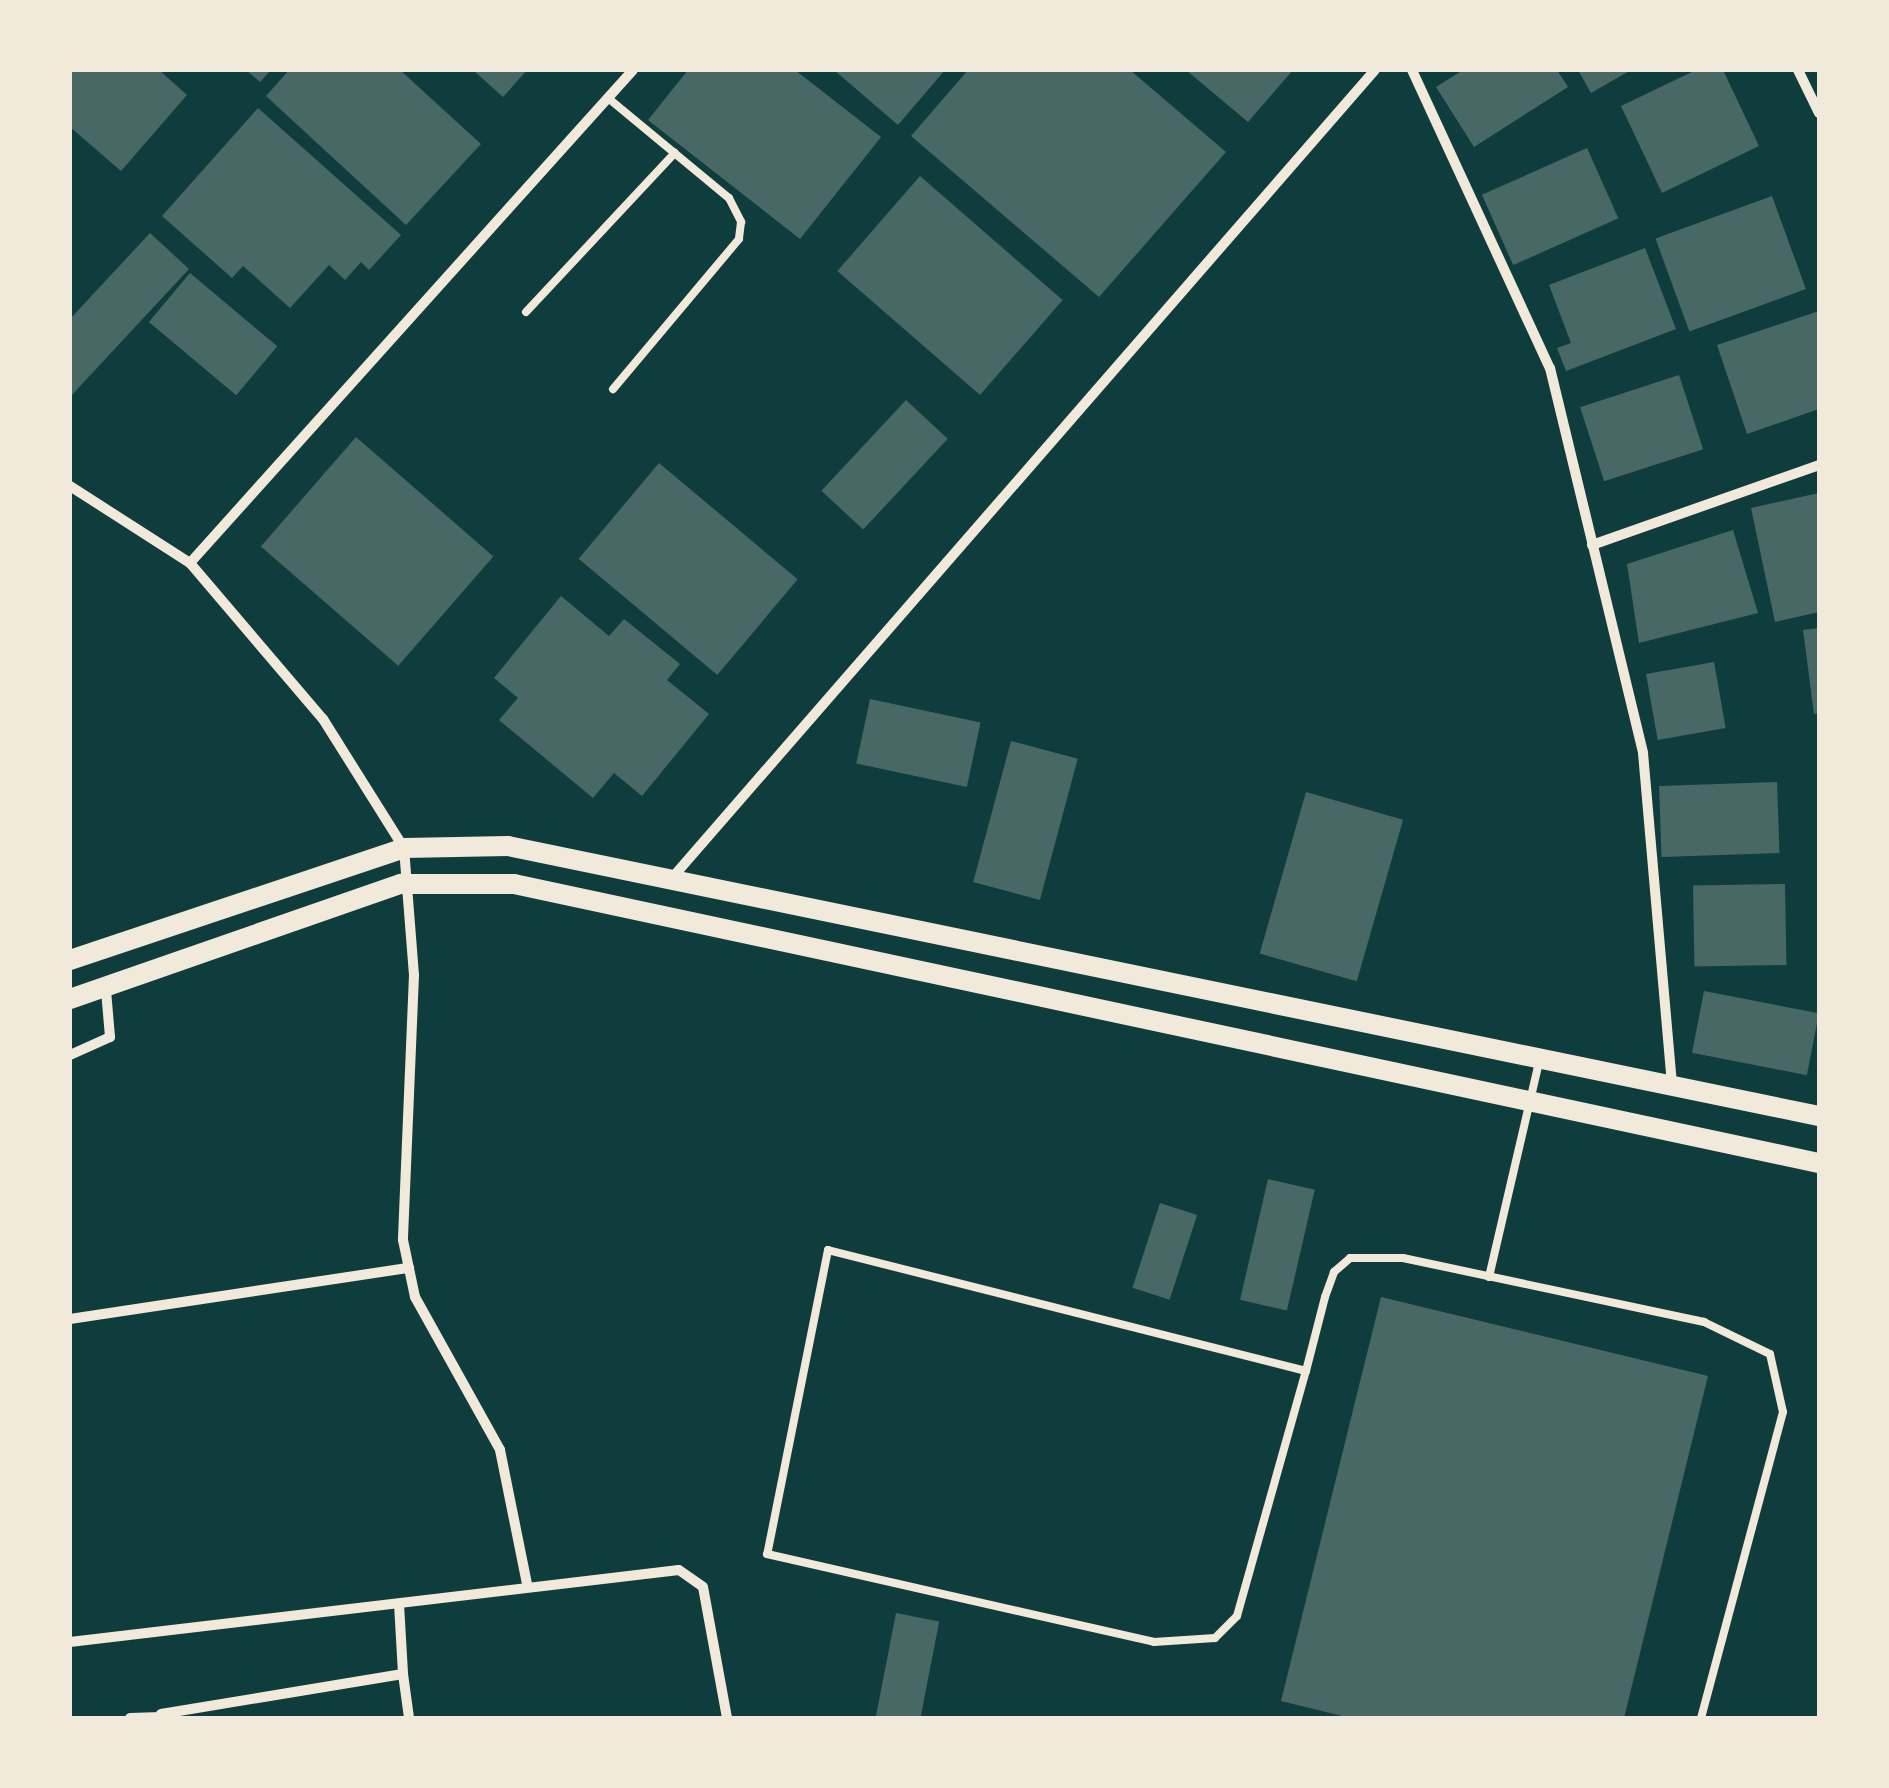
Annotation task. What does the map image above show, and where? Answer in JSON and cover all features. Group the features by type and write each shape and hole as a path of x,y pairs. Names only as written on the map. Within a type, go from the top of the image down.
{"main road":[{"path":"70,960 404,848 508,846 1541,1055 1819,1116"},
{"path":"70,999 106,990 401,884 514,884 1819,1163"}],"street":[{"path":"190,564 634,70"},
{"path":"672,878 1375,70"},
{"path":"1412,70 1550,368 1642,753 1672,1082"},
{"path":"1798,70 1819,114"},
{"path":"1592,546 1819,465"},
{"path":"70,486 190,564 322,719 404,848 401,884 414,974 409,1268 454,1380 500,1450 527,1584"},
{"path":"70,1055 110,1037 106,990"},
{"path":"70,1319 409,1268"},
{"path":"70,1642 399,1604 527,1584 679,1570 703,1586 727,1718"},
{"path":"399,1604 409,1718"},
{"path":"130,1718 404,1674"}],"lane":[{"path":"608,98 729,198 739,239 613,390"},
{"path":"526,312 675,153"},
{"path":"1490,1277 1541,1055"},
{"path":"1306,1371 828,1250 767,1554 1154,1642 1215,1638 1237,1616 1334,1272 1350,1258 1490,1277 1741,1332 1770,1354 1782,1378 1782,1412 1700,1718"}],"building":[{"path":"70,70 159,70 187,95 121,171 70,127"},
{"path":"246,70 271,70 260,82"},
{"path":"289,70 400,70 481,144 406,225 266,96"},
{"path":"473,70 527,70 503,97"},
{"path":"688,70 795,70 881,137 800,239 648,120"},
{"path":"834,70 945,70 898,125"},
{"path":"968,70 1130,70 1226,152 1099,297 911,136"},
{"path":"1186,70 1293,70 1248,122"},
{"path":"1463,70 1557,70 1568,87 1474,147 1436,87"},
{"path":"1578,70 1631,70 1591,93"},
{"path":"1696,70 1723,70 1759,146 1662,193 1621,106"},
{"path":"258,108 401,235 369,270 361,262 345,280 329,265 290,308 243,266 232,278 162,216"},
{"path":"1587,148 1618,218 1513,265 1482,195"},
{"path":"920,176 1063,300 980,395 837,271"},
{"path":"1772,196 1806,289 1689,331 1655,238"},
{"path":"150,233 189,269 70,397 70,319"},
{"path":"1645,248 1676,329 1566,371 1557,348 1571,343 1549,285"},
{"path":"190,273 277,346 236,395 149,322"},
{"path":"1819,311 1819,409 1747,434 1717,345"},
{"path":"1679,375 1703,449 1604,481 1580,407"},
{"path":"906,400 948,439 863,530 821,491"},
{"path":"356,437 493,556 398,666 261,546"},
{"path":"659,463 798,579 717,675 579,559"},
{"path":"1819,493 1819,612 1775,622 1751,508"},
{"path":"1733,530 1758,613 1639,643 1627,564"},
{"path":"561,596 609,636 624,619 680,664 667,680 709,714 642,796 614,773 593,798 499,720 518,698 494,678"},
{"path":"1819,628 1819,713 1814,714 1803,630"},
{"path":"1714,662 1726,728 1658,740 1646,674"},
{"path":"870,699 981,722 967,787 856,764"},
{"path":"1011,741 1078,759 1040,900 973,882"},
{"path":"1777,782 1779,853 1662,857 1659,786"},
{"path":"1306,792 1403,820 1357,981 1260,953"},
{"path":"1785,884 1786,965 1694,967 1693,886"},
{"path":"1704,991 1819,1013 1807,1075 1692,1053"},
{"path":"1268,1179 1315,1190 1287,1311 1240,1300"},
{"path":"1160,1203 1197,1215 1170,1300 1132,1288"},
{"path":"1381,1297 1708,1376 1624,1718 1350,1718 1281,1701"},
{"path":"896,1613 939,1621 920,1718 876,1718"}]}
